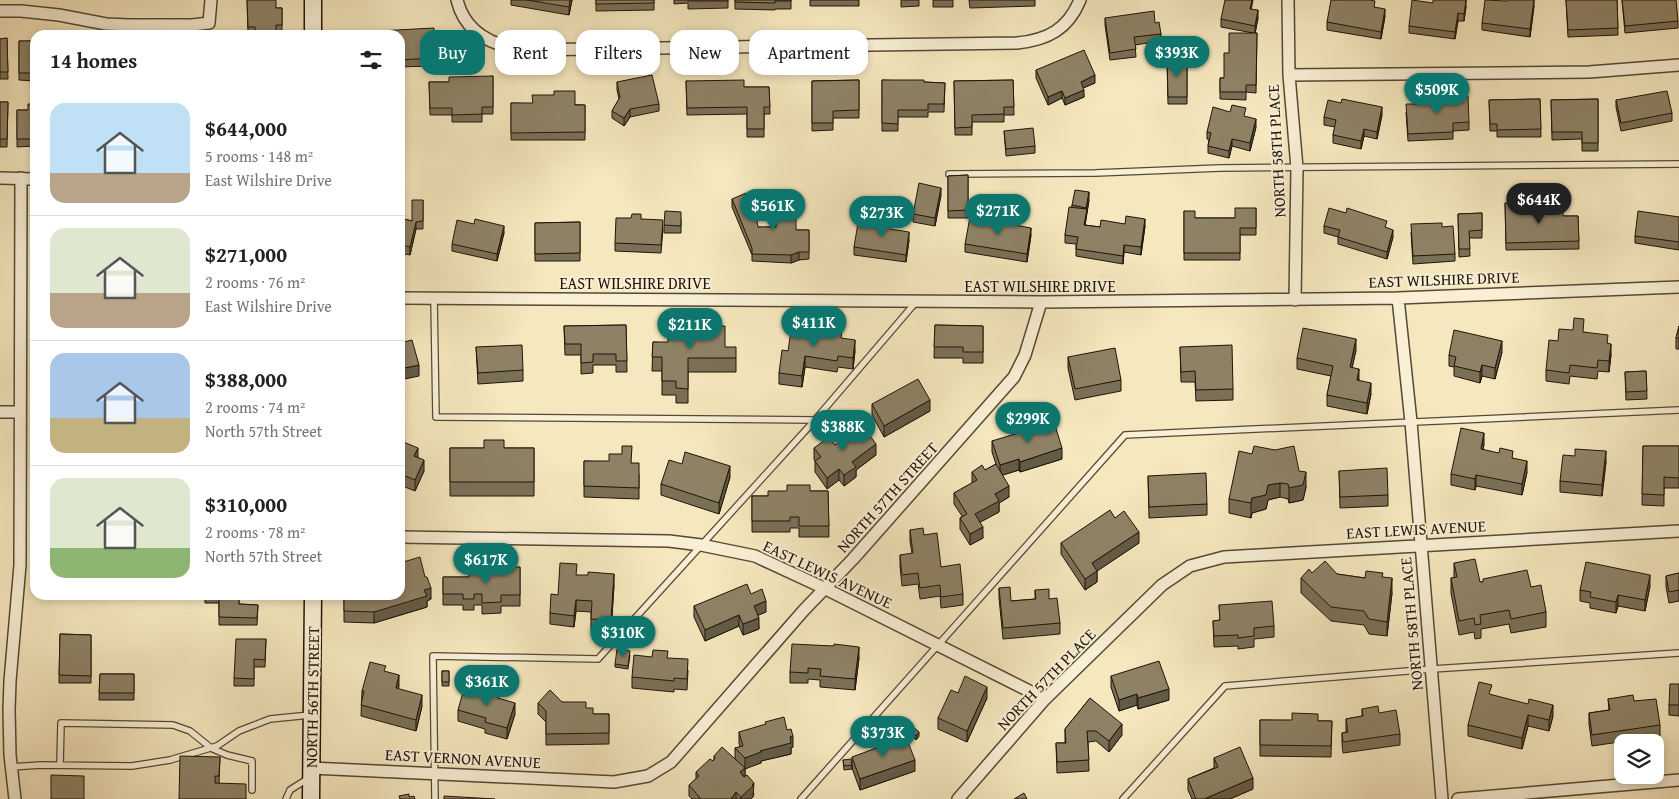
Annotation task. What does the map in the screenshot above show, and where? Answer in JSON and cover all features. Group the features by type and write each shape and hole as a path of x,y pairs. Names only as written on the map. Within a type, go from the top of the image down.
{"street":[{"path":"0,11 59,15 106,24 192,25 209,23 211,0"},
{"path":"313,0 313,30"},
{"path":"457,0 467,22 481,35 505,48 524,50 1017,44 1033,42 1056,32 1070,21 1080,0"},
{"name":"NORTH 58TH PLACE","path":"1288,0 1289,75 1297,168 1295,300"},
{"path":"1289,75 1589,72 1679,65"},
{"path":"0,178 30,179"},
{"path":"15,799 6,767 10,681 20,565 21,178"},
{"name":"EAST WILSHIRE DRIVE","path":"405,298 916,302 1295,300 1679,287"},
{"name":"NORTH 58TH PLACE","path":"1398,298 1411,422 1442,799"},
{"name":"NORTH 57TH STREET","path":"614,782 648,776 671,762 824,588 853,559 1014,377 1025,355 1041,302"},
{"path":"0,412 20,412"},
{"name":"EAST LEWIS AVENUE","path":"1162,585 1190,566 1224,557 1679,531"},
{"name":"EAST LEWIS AVENUE","path":"405,537 670,541 755,556 824,588 1045,699"},
{"name":"NORTH 57TH PLACE","path":"958,799 1045,699 1162,585"},
{"name":"NORTH 56TH STREET","path":"311,799 313,600"},
{"name":"EAST VERNON AVENUE","path":"311,772 435,772 614,782"},
{"path":"1458,799 1679,780"}],"lane":[{"path":"949,174 1094,173 1220,168 1679,164"},
{"path":"434,298 436,417 815,420"},
{"path":"435,799 433,656 598,659 815,420 916,302"},
{"path":"801,799 1125,435 1679,410"},
{"path":"1123,799 1225,686 1679,652"},
{"path":"6,767 60,765 132,766 170,760 217,746 239,730 270,719 311,714"},
{"path":"60,765 61,723 173,725 190,731 211,748 227,755 252,761 252,790"},
{"path":"286,799 290,790 311,772"}],"building":[{"path":"247,0 276,0 276,8 282,8 282,25 276,25 276,30 255,30 255,27 248,27"},
{"path":"527,0 570,0 569,7"},
{"path":"596,0 654,0 654,3 596,4"},
{"path":"728,0 728,1 688,1"},
{"path":"735,0 791,1 775,1 775,3 735,2"},
{"path":"1225,0 1252,0 1250,9 1258,10 1255,26 1221,19"},
{"path":"1331,0 1375,1 1374,7 1385,9 1381,32 1327,22"},
{"path":"1412,0 1433,3 1433,0 1466,0 1464,14 1458,13 1455,32 1409,26"},
{"path":"1485,0 1534,0 1530,29 1482,23"},
{"path":"1566,0 1617,0 1618,28 1568,30"},
{"path":"1622,0 1676,0 1678,21 1625,26"},
{"path":"1154,11 1155,23 1159,22 1161,34 1134,37 1136,49 1110,53 1105,18"},
{"path":"434,28 434,30 420,30 420,59 405,60 405,30 397,30"},
{"path":"1229,33 1257,33 1256,85 1246,85 1246,92 1220,92 1220,78 1224,78 1224,53 1229,53"},
{"path":"7,38 8,72 0,72 0,39"},
{"path":"19,41 30,41 30,73 19,73"},
{"path":"1084,50 1095,75 1081,82 1084,90 1065,98 1062,91 1048,97 1036,70"},
{"path":"1167,59 1187,59 1187,97 1168,97"},
{"path":"652,75 659,104 630,109 624,118 612,111 620,97 617,82"},
{"path":"493,76 493,107 482,107 482,114 452,115 452,108 430,108 429,82 449,82 449,77"},
{"path":"744,80 744,87 769,87 770,107 764,107 764,129 747,129 747,107 687,108 686,81"},
{"path":"859,80 859,110 833,111 833,123 812,123 812,81"},
{"path":"882,80 924,80 924,82 945,83 944,104 928,104 928,110 898,110 898,124 882,123"},
{"path":"1013,80 1014,107 1004,107 1004,114 972,115 972,127 955,128 954,81"},
{"path":"554,91 575,91 575,105 585,105 585,132 511,133 511,103 533,103 532,95 554,95"},
{"path":"1667,91 1672,113 1621,123 1616,100"},
{"path":"1468,96 1469,122 1453,123 1453,132 1408,134 1406,104 1420,104 1419,98"},
{"path":"1342,99 1382,107 1377,132 1364,129 1361,141 1333,135 1336,120 1324,117 1328,100 1341,103"},
{"path":"1540,99 1541,129 1497,130 1497,124 1490,124 1489,100"},
{"path":"1598,99 1598,143 1582,143 1582,132 1552,132 1551,100"},
{"path":"0,102 8,102 7,139 0,139"},
{"path":"28,104 30,104 30,139 17,139 17,110 28,110"},
{"path":"1232,105 1246,108 1244,116 1256,119 1250,143 1232,139 1229,151 1208,146 1211,133 1207,132 1213,107 1230,112"},
{"path":"1033,128 1035,146 1006,149 1004,131"},
{"path":"968,175 968,210 948,211 948,176"},
{"path":"919,183 941,188 935,218 913,214"},
{"path":"1075,190 1089,192 1086,208 1072,205"},
{"path":"746,193 758,227 776,227 776,216 782,216 782,203 796,203 796,230 809,230 809,252 799,252 791,255 752,254 752,248 732,199"},
{"path":"412,200 423,200 423,221 416,222 410,247 405,246 405,219 412,221"},
{"path":"1522,202 1522,210 1563,209 1563,216 1578,216 1579,241 1506,243 1505,203"},
{"path":"1069,207 1087,209 1084,225 1100,227 1101,220 1125,224 1126,216 1145,219 1141,247 1124,245 1123,256 1076,249 1078,237 1065,235"},
{"path":"1235,208 1256,208 1256,228 1240,228 1240,253 1184,253 1184,211 1195,211 1195,218 1235,218"},
{"path":"1329,208 1346,213 1347,208 1387,221 1385,227 1393,230 1387,252 1338,237 1340,230 1324,226"},
{"path":"665,211 681,212 681,226 664,225"},
{"path":"1638,211 1679,217 1679,242 1635,236"},
{"path":"1482,213 1482,230 1469,231 1470,249 1459,249 1458,214"},
{"path":"632,214 641,214 641,219 663,220 661,245 615,243 616,218 631,218"},
{"path":"970,217 1031,228 1027,254 965,244"},
{"path":"475,219 504,226 497,254 452,244 457,220 474,224"},
{"path":"877,221 891,223 890,229 909,232 906,255 854,247 858,223 876,226"},
{"path":"580,222 580,253 535,254 535,223"},
{"path":"1442,223 1442,227 1453,226 1455,254 1413,256 1411,224"},
{"path":"1574,318 1584,319 1583,332 1608,335 1607,343 1611,344 1609,361 1598,360 1597,368 1570,365 1569,373 1546,370 1549,340 1558,341 1559,329 1573,330"},
{"path":"792,324 842,331 841,338 855,340 853,358 838,356 837,361 805,356 802,376 779,373 782,350 788,351"},
{"path":"626,325 627,361 616,361 616,354 593,354 593,362 581,363 581,344 565,344 564,326"},
{"path":"935,325 983,326 983,352 963,352 963,347 934,347"},
{"path":"668,326 725,326 725,347 736,347 736,358 688,358 688,389 676,388 676,381 662,381 662,357 652,357 653,342 668,342"},
{"path":"1679,326 1679,338 1676,338"},
{"path":"1303,328 1356,339 1350,367 1359,369 1357,380 1371,383 1367,403 1327,395 1333,366 1297,358"},
{"path":"1454,330 1502,341 1495,368 1482,365 1480,372 1454,366 1456,357 1449,355"},
{"path":"412,340 419,365 405,368 405,342"},
{"path":"522,345 523,370 478,373 476,347"},
{"path":"1232,345 1233,389 1196,390 1195,371 1181,372 1180,347"},
{"path":"1115,348 1121,380 1075,389 1068,357"},
{"path":"1646,371 1647,391 1626,392 1625,372"},
{"path":"918,379 930,400 884,426 872,404"},
{"path":"1054,422 1062,448 1020,462 1019,459 1000,465 992,441"},
{"path":"862,425 876,444 852,462 856,467 844,475 839,469 827,478 815,461 821,457 814,448 829,437 835,445"},
{"path":"1461,428 1484,433 1481,449 1499,453 1500,448 1513,451 1512,458 1527,461 1522,484 1476,475 1475,479 1451,474"},
{"path":"484,440 504,440 504,448 534,448 534,482 450,482 450,448 484,448"},
{"path":"405,443 418,448 414,456 424,460 415,480 405,476"},
{"path":"622,446 632,446 631,463 639,463 639,488 584,486 584,461 609,461 609,454 622,454"},
{"path":"1254,446 1275,450 1294,446 1299,471 1306,472 1303,485 1289,488 1288,484 1268,485 1266,495 1252,498 1251,503 1229,499 1239,451 1252,454"},
{"path":"1643,446 1679,446 1679,478 1664,477 1664,495 1642,494"},
{"path":"1575,449 1606,451 1602,485 1560,481 1563,455 1575,456"},
{"path":"685,452 730,466 719,503 661,484 669,460 682,464"},
{"path":"996,464 1009,486 995,494 999,501 975,514 983,527 970,534 960,518 967,514 954,493 977,480 972,472 982,465 985,470"},
{"path":"1387,468 1388,495 1340,497 1339,471"},
{"path":"1206,473 1207,504 1149,507 1148,476"},
{"path":"787,485 810,485 810,491 828,491 829,526 799,526 799,517 790,517 790,521 752,521 752,496 768,496 768,491 787,491"},
{"path":"1110,510 1115,518 1124,511 1139,532 1092,563 1097,571 1085,579 1061,543"},
{"path":"923,528 924,535 937,533 941,567 960,564 963,594 941,597 940,585 920,588 918,573 902,575 900,555 913,553 910,530"},
{"path":"420,557 425,577 427,577 431,588 424,590 427,596 374,612 344,611 344,600 405,600 405,562"},
{"path":"1475,559 1480,582 1483,582 1483,579 1527,570 1531,587 1541,585 1546,612 1511,619 1509,610 1480,615 1481,624 1475,625 1474,618 1459,621 1451,578 1457,577 1454,563"},
{"path":"1325,561 1337,574 1365,578 1366,571 1383,573 1382,577 1392,578 1387,622 1369,619 1364,611 1331,607 1301,578 1309,569 1312,573"},
{"path":"1586,562 1650,575 1645,600 1618,595 1616,602 1590,597 1591,592 1580,590"},
{"path":"560,563 577,564 576,575 588,575 588,572 614,574 611,620 591,619 592,601 576,600 574,616 550,613 551,594 558,595"},
{"path":"520,567 520,595 501,595 501,602 482,603 482,594 474,594 474,599 463,599 463,594 443,594 443,577 469,577 469,572 495,571 495,568"},
{"path":"1679,573 1679,590 1669,592 1666,576"},
{"path":"747,584 751,594 762,589 766,601 754,606 759,618 743,624 739,615 705,630 694,606"},
{"path":"1010,587 1011,601 1036,599 1035,590 1049,589 1049,599 1057,598 1060,623 1003,628 999,588"},
{"path":"219,600 239,600 239,604 258,605 257,618 219,617"},
{"path":"1272,601 1274,626 1254,628 1254,636 1238,638 1238,635 1214,636 1213,621 1220,620 1219,605"},
{"path":"60,634 91,635 91,676 59,675"},
{"path":"236,639 266,639 265,660 254,659 254,679 234,678"},
{"path":"792,644 834,646 834,644 859,647 855,679 820,676 821,669 808,668 808,673 790,672"},
{"path":"617,649 630,651 628,666 615,664"},
{"path":"653,650 668,651 667,658 688,659 687,679 674,678 674,681 632,677 634,655 652,657"},
{"path":"1159,661 1169,689 1138,698 1137,694 1119,700 1111,676"},
{"path":"370,662 386,666 384,671 399,675 396,688 422,695 416,720 361,705 364,691 362,691"},
{"path":"442,671 449,671 449,682 442,682"},
{"path":"100,674 134,674 134,693 99,693"},
{"path":"965,676 987,687 967,731 938,718 951,690 958,693"},
{"path":"1479,682 1492,685 1489,694 1528,704 1529,699 1553,705 1549,720 1528,715 1522,738 1468,725"},
{"path":"1670,684 1679,684 1679,705 1669,705"},
{"path":"485,688 499,692 498,698 515,703 507,728 485,722 486,718 458,710 464,689 484,694"},
{"path":"550,690 562,702 586,702 586,708 593,708 593,714 609,714 609,733 546,734 546,711 538,703"},
{"path":"1633,695 1634,701 1656,699 1660,725 1592,735 1589,713 1610,710 1608,699"},
{"path":"1090,698 1122,724 1109,741 1096,731 1087,731 1089,760 1057,762 1056,743 1066,743 1065,729"},
{"path":"1378,706 1379,713 1396,710 1400,734 1343,742 1342,733 1348,732 1346,719 1363,716 1362,709"},
{"path":"1292,713 1318,714 1318,721 1332,721 1331,746 1260,745 1260,720 1292,720"},
{"path":"784,717 787,730 791,729 793,736 790,737 791,743 760,751 745,758 735,748 743,746 739,732"},
{"path":"910,724 919,732 916,736 906,728"},
{"path":"906,737 915,760 860,779 852,757"},
{"path":"722,747 745,768 740,772 744,777 747,775 754,783 753,786 741,797 736,792 731,799 701,799 689,785 699,776 696,772 710,759 713,761 714,756"},
{"path":"1240,747 1253,778 1204,799 1196,799 1188,779 1218,767 1214,758"},
{"path":"180,756 220,757 219,776 215,776 215,783 246,784 246,799 179,799"},
{"path":"851,759 852,765 844,766 843,760"},
{"path":"51,775 84,776 84,799 51,799"},
{"path":"1024,793 1027,799 1014,799"},
{"path":"409,794 409,797 414,796 415,799 400,799 399,796"},
{"path":"444,796 495,799 444,799"}]}
